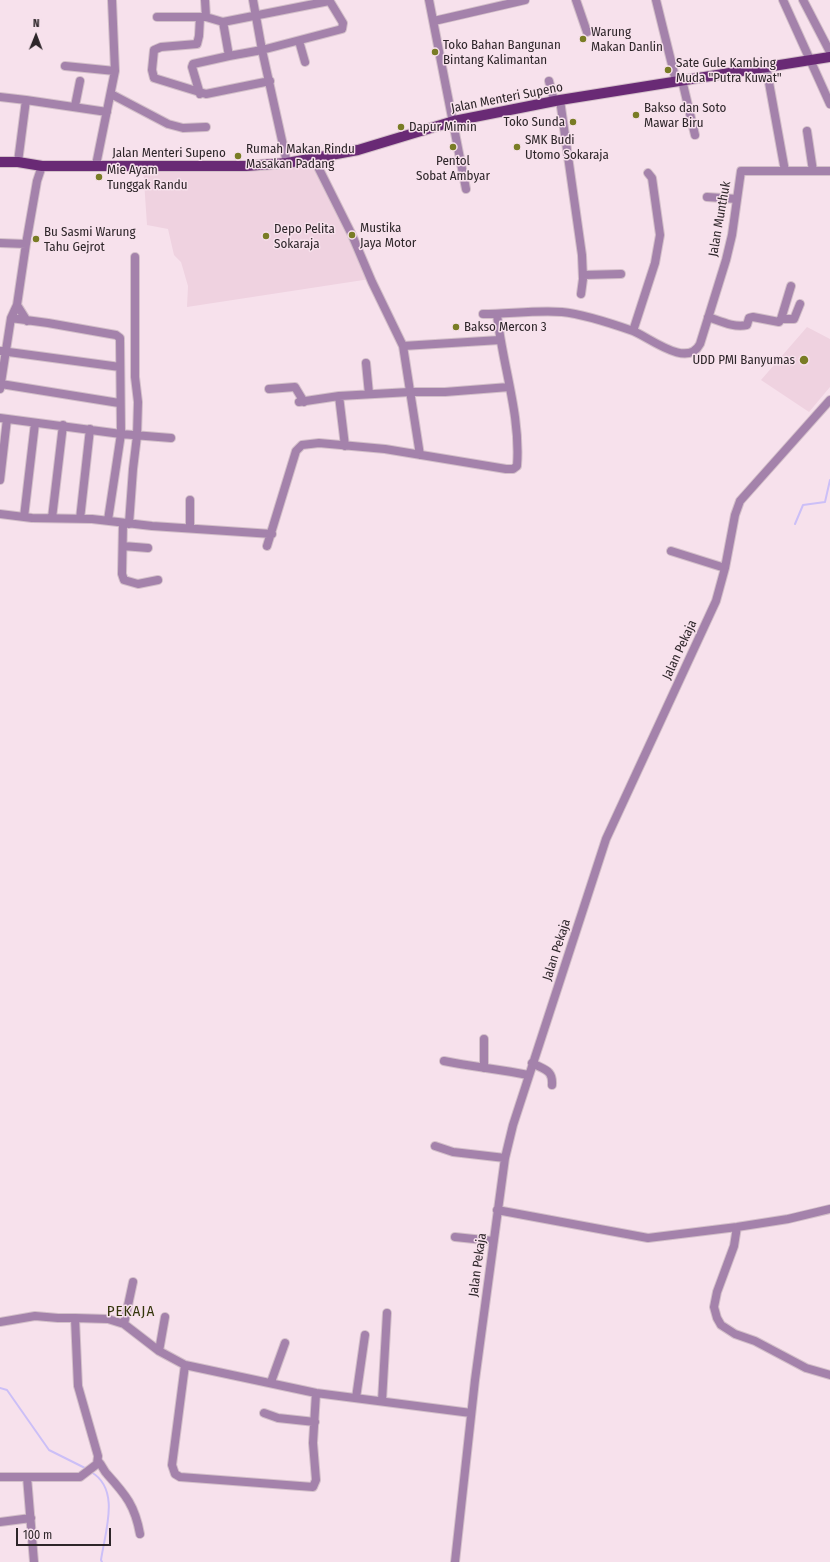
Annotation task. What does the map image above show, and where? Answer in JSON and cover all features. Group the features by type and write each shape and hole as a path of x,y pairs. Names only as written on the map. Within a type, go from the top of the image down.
{"main road":[{"name":"Jalan Menteri Supeno","path":"0,162 18,162 42,166 246,166 287,163 358,150 454,121 557,101 766,66 830,57"}],"street":[{"path":"96,165 115,71 112,0"},
{"path":"205,0 197,44 156,48 152,53 153,76 156,80 200,94 220,92 270,80"},
{"path":"253,0 262,50 270,80 287,163"},
{"path":"157,17 203,17 223,22 329,0 343,23 343,28 299,41 193,64 192,67 200,94"},
{"path":"429,0 454,121 466,189"},
{"path":"434,21 506,2 525,0"},
{"path":"576,0 587,32"},
{"path":"656,0 695,135"},
{"path":"783,0 830,104"},
{"path":"803,0 830,52"},
{"path":"223,22 229,56"},
{"path":"299,41 304,62"},
{"path":"65,66 115,71"},
{"path":"766,66 785,171"},
{"path":"75,106 80,81"},
{"path":"549,81 557,101 582,255 583,275 581,294"},
{"path":"111,94 168,124 183,128 206,127"},
{"path":"0,97 75,106 107,112"},
{"path":"18,162 26,100"},
{"path":"807,131 813,171"},
{"path":"314,159 352,235 372,282 403,346 420,455"},
{"path":"42,166 26,244 17,305 11,318 3,351 0,387 119,403"},
{"name":"Jalan Munthuk","path":"633,332 665,350 691,352 697,350 727,253 741,171 830,171"},
{"path":"483,314 563,312 633,332 655,263 660,235 652,178 648,173"},
{"path":"707,197 737,199"},
{"path":"0,243 26,244"},
{"path":"135,257 135,377 138,402 137,436 123,546 124,580 138,584 158,580"},
{"path":"583,275 621,274"},
{"path":"781,319 791,286"},
{"path":"708,318 727,324 743,326 747,325 751,317 776,322 781,319 794,319 800,304"},
{"path":"17,305 27,321"},
{"path":"267,546 272,534 296,451 299,447 319,443 420,455 513,469 517,466 518,443 500,340 497,314"},
{"path":"11,318 116,335 120,338 119,403 121,434 108,520"},
{"path":"403,346 500,340"},
{"path":"3,351 120,368"},
{"path":"366,363 369,394"},
{"path":"269,389 295,387 301,402 339,396 509,388"},
{"path":"339,396 345,446"},
{"name":"Jalan Pekaja","path":"455,1562 471,1413 493,1241 505,1158 522,1092 606,839 716,601 725,568 735,515 740,501 830,400"},
{"path":"0,480 4,419 64,425 137,436 171,438"},
{"path":"24,517 35,423"},
{"path":"52,518 64,425"},
{"path":"80,519 90,429"},
{"path":"190,500 190,527"},
{"path":"0,514 24,517 108,520 126,523 272,534"},
{"path":"123,546 148,548"},
{"path":"671,551 725,568"},
{"path":"484,1039 484,1068"},
{"path":"444,1061 484,1068 499,1068 528,1075"},
{"path":"532,1064 550,1073 552,1077 552,1085"},
{"path":"435,1146 453,1152 505,1158"},
{"path":"498,1210 648,1238 738,1227 788,1219 830,1209"},
{"path":"738,1227 734,1246 717,1292 714,1307 716,1318 721,1325 735,1334 755,1342 806,1368 830,1375"},
{"path":"455,1237 493,1241"},
{"path":"124,1324 133,1282"},
{"path":"382,1401 387,1313"},
{"path":"0,1322 35,1316 108,1319 124,1324 159,1351 185,1365 271,1382 316,1393 471,1413"},
{"path":"159,1351 165,1317"},
{"path":"75,1318 78,1386 98,1463 130,1501 140,1534"},
{"path":"356,1398 365,1335"},
{"path":"271,1382 285,1343"},
{"path":"185,1365 172,1464 175,1474 180,1477 313,1487 316,1480 312,1422 316,1393"},
{"path":"264,1413 278,1418 312,1422"},
{"path":"0,1477 80,1477 98,1463"},
{"path":"27,1476 34,1562"},
{"path":"0,1522 31,1518"}],"shaded area":[{"name":"Depo Pelita Sokaraja","path":"312,165 370,279 187,307 188,286 181,262 174,255 168,229 147,225 143,166"},
{"name":"UDD PMI Banyumas","path":"807,327 830,339 830,387 809,412 761,380"}],"waterway":[{"path":"795,524 803,505 825,502 830,480"},
{"path":"0,1388 7,1390 49,1450 87,1469"},
{"path":"91,1472 100,1480 106,1489 108,1500 108,1524 101,1560 102,1562"}],"place":[{"name":"Warung Makan Danlin","path":"583,39"},
{"name":"Toko Bahan Bangunan Bintang Kalimantan","path":"435,52"},
{"name":"Sate Gule Kambing Muda \"Putra Kuwat\"","path":"668,70"},
{"name":"Bakso dan Soto Mawar Biru","path":"636,115"},
{"name":"Toko Sunda","path":"573,122"},
{"name":"Dapur Mimin","path":"401,127"},
{"name":"Pentol Sobat Ambyar","path":"453,147"},
{"name":"SMK Budi Utomo Sokaraja","path":"517,147"},
{"name":"Rumah Makan Rindu Masakan Padang","path":"238,156"},
{"name":"Mie Ayam Tunggak Randu","path":"99,177"},
{"name":"Mustika Jaya Motor","path":"352,235"},
{"name":"Depo Pelita Sokaraja","path":"266,236"},
{"name":"Bu Sasmi Warung Tahu Gejrot","path":"36,239"},
{"name":"Bakso Mercon 3","path":"456,327"},
{"name":"UDD PMI Banyumas","path":"804,360"}],"district":[{"name":"PEKAJA","path":"131,1312"}]}
